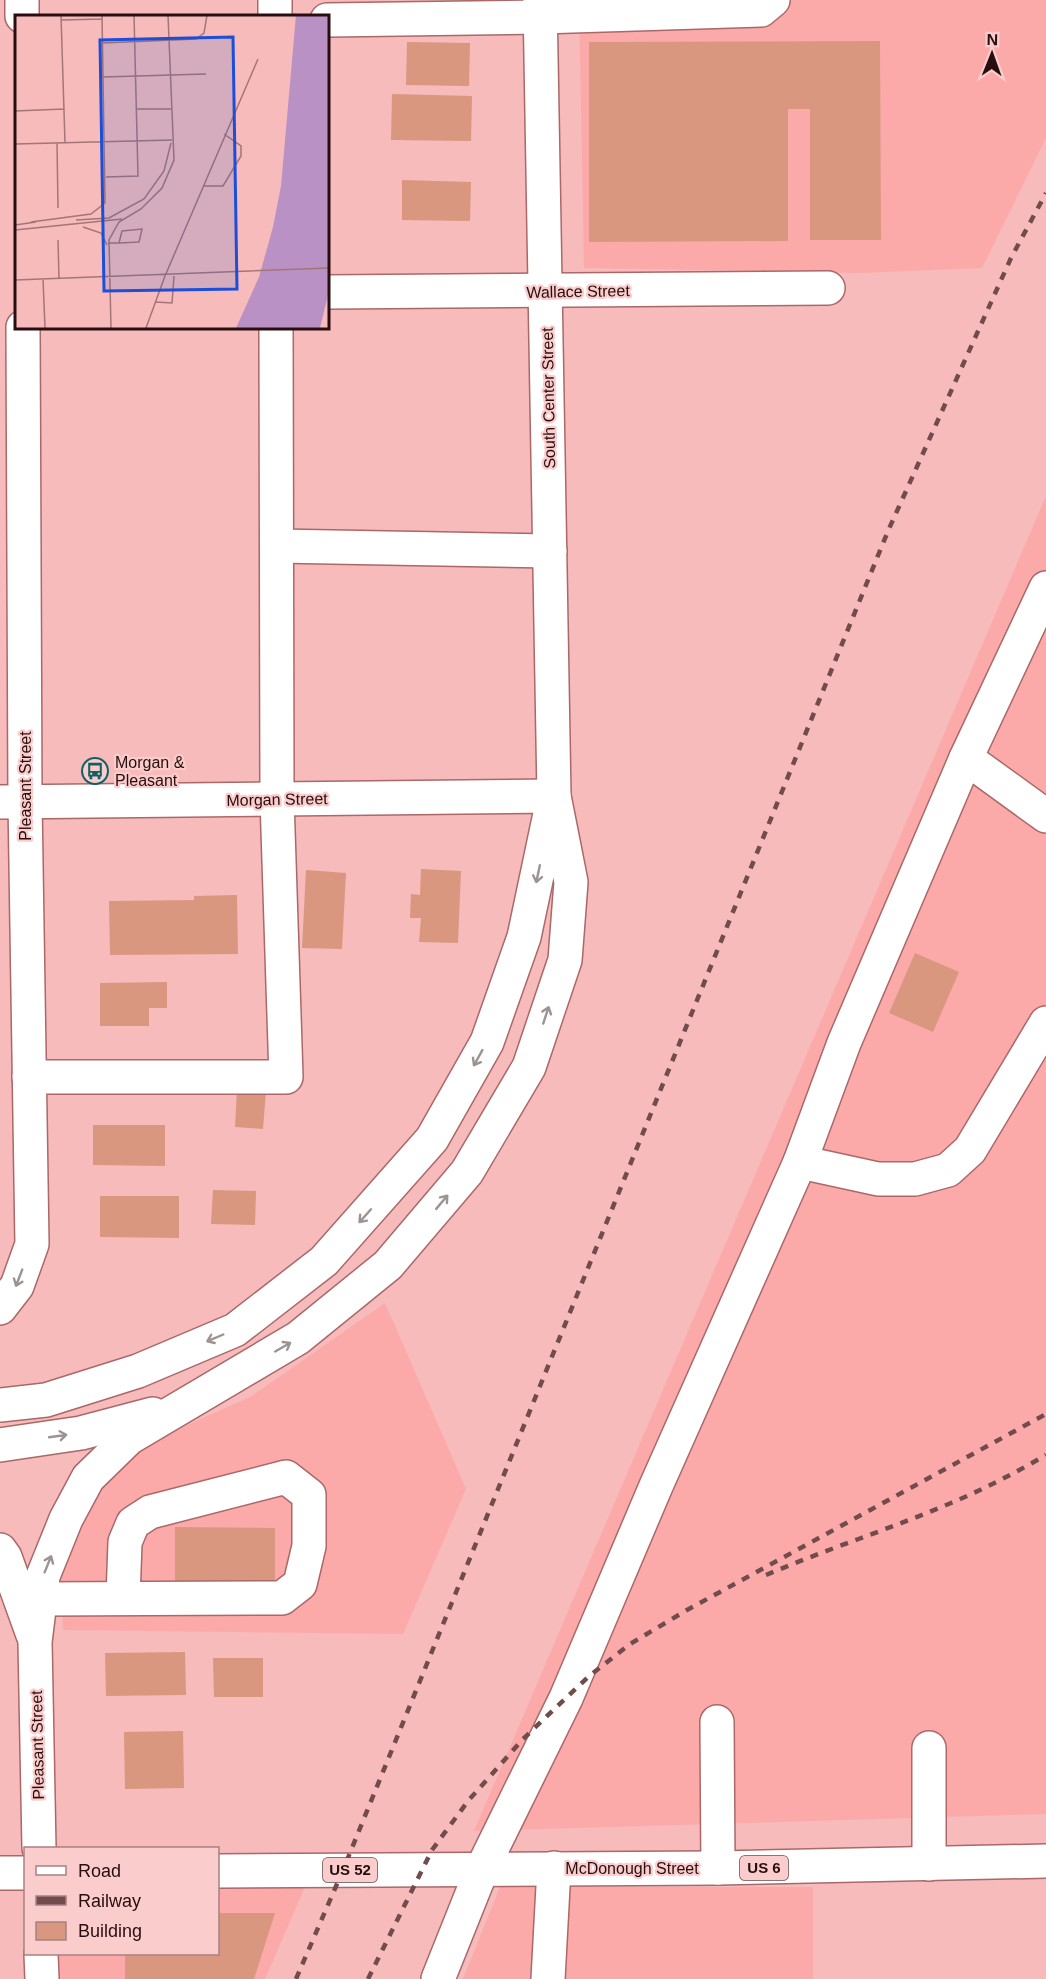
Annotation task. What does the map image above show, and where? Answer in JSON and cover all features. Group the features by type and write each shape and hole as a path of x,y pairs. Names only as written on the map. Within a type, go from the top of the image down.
{"street":[{"path":"328,20 541,8 761,10 773,0"},
{"name":"South Center Street","path":"541,8 554,796"},
{"name":"Wallace Street","path":"328,292 828,288"},
{"name":"Pleasant Street","path":"0,1308 17,1286 32,1244 29,1077 12,801 23,328"},
{"path":"29,1077 286,1077 277,799 276,328"},
{"path":"277,546 550,551"},
{"path":"438,1979 482,1869 566,1698 656,1486 800,1162 844,1043 966,758 1046,588"},
{"path":"966,758 1046,816"},
{"path":"0,1405 46,1400 138,1371 235,1329 324,1261 432,1140 487,1042 524,937 554,796"},
{"path":"35,1642 47,1566 66,1520 88,1478 129,1438 298,1338 379,1273 467,1172 529,1067 565,960 571,882 554,796"},
{"name":"Morgan Street","path":"12,801 554,796"},
{"path":"800,1162 878,1179 915,1179 948,1170 970,1150 1046,1023"},
{"path":"0,1444 81,1433 178,1408"},
{"path":"40,1599 282,1598 300,1584 309,1546 309,1495 286,1477 150,1512 133,1523 125,1542 123,1598"},
{"path":"0,1550 5,1557 35,1642"},
{"name":"Pleasant Street","path":"35,1642 39,1847"},
{"path":"717,1722 718,1869"},
{"path":"929,1748 929,1864"},
{"name":"McDonough Street","path":"219,1871 718,1869 1046,1861"},
{"path":"548,1979 554,1868"},
{"path":"0,1874 24,1873"},
{"path":"41,1955 42,1979"}],"shaded area":[{"path":"579,0 1046,0 1046,138 982,268 858,273 584,268"},
{"path":"1046,496 1046,1814 474,1831"},
{"path":"385,1303 466,1489 403,1634 63,1630 60,1573 74,1523 105,1474 149,1442 252,1396"},
{"path":"308,1880 265,1979 52,1979 52,1955 219,1955 219,1882"},
{"path":"500,1887 813,1887 813,1979 463,1979"}],"building":[{"path":"880,41 881,240 810,240 810,109 788,109 788,241 589,242 589,42"},
{"path":"407,42 470,43 469,86 406,85"},
{"path":"392,94 472,96 471,141 391,140"},
{"path":"402,180 471,182 470,221 402,220"},
{"path":"421,869 461,871 458,943 419,942 421,918 410,918 411,894 420,895"},
{"path":"306,870 346,873 342,949 302,948"},
{"path":"237,895 238,954 110,955 109,901 194,900 194,896"},
{"path":"915,953 959,972 933,1032 889,1013"},
{"path":"167,982 167,1008 149,1008 149,1026 100,1026 100,983"},
{"path":"237,1089 266,1091 263,1129 235,1127"},
{"path":"93,1125 165,1125 165,1166 93,1165"},
{"path":"213,1190 256,1191 255,1225 211,1224"},
{"path":"100,1196 179,1196 179,1238 100,1237"},
{"path":"175,1527 275,1528 275,1592 175,1592"},
{"path":"185,1652 186,1695 106,1696 105,1653"},
{"path":"213,1658 263,1658 263,1697 214,1697"},
{"path":"183,1731 184,1788 125,1789 124,1732"},
{"path":"219,1913 275,1913 254,1979 125,1979 125,1955 219,1955"}],"railway":[{"path":"296,1979 343,1870 888,531 1011,258 1046,193"},
{"path":"368,1979 432,1850 468,1801 523,1739 588,1677 630,1644 687,1610 1046,1414"},
{"path":"766,1575 951,1503 1046,1455"}],"place":[{"name":"Morgan & Pleasant","path":"95,771"}]}
